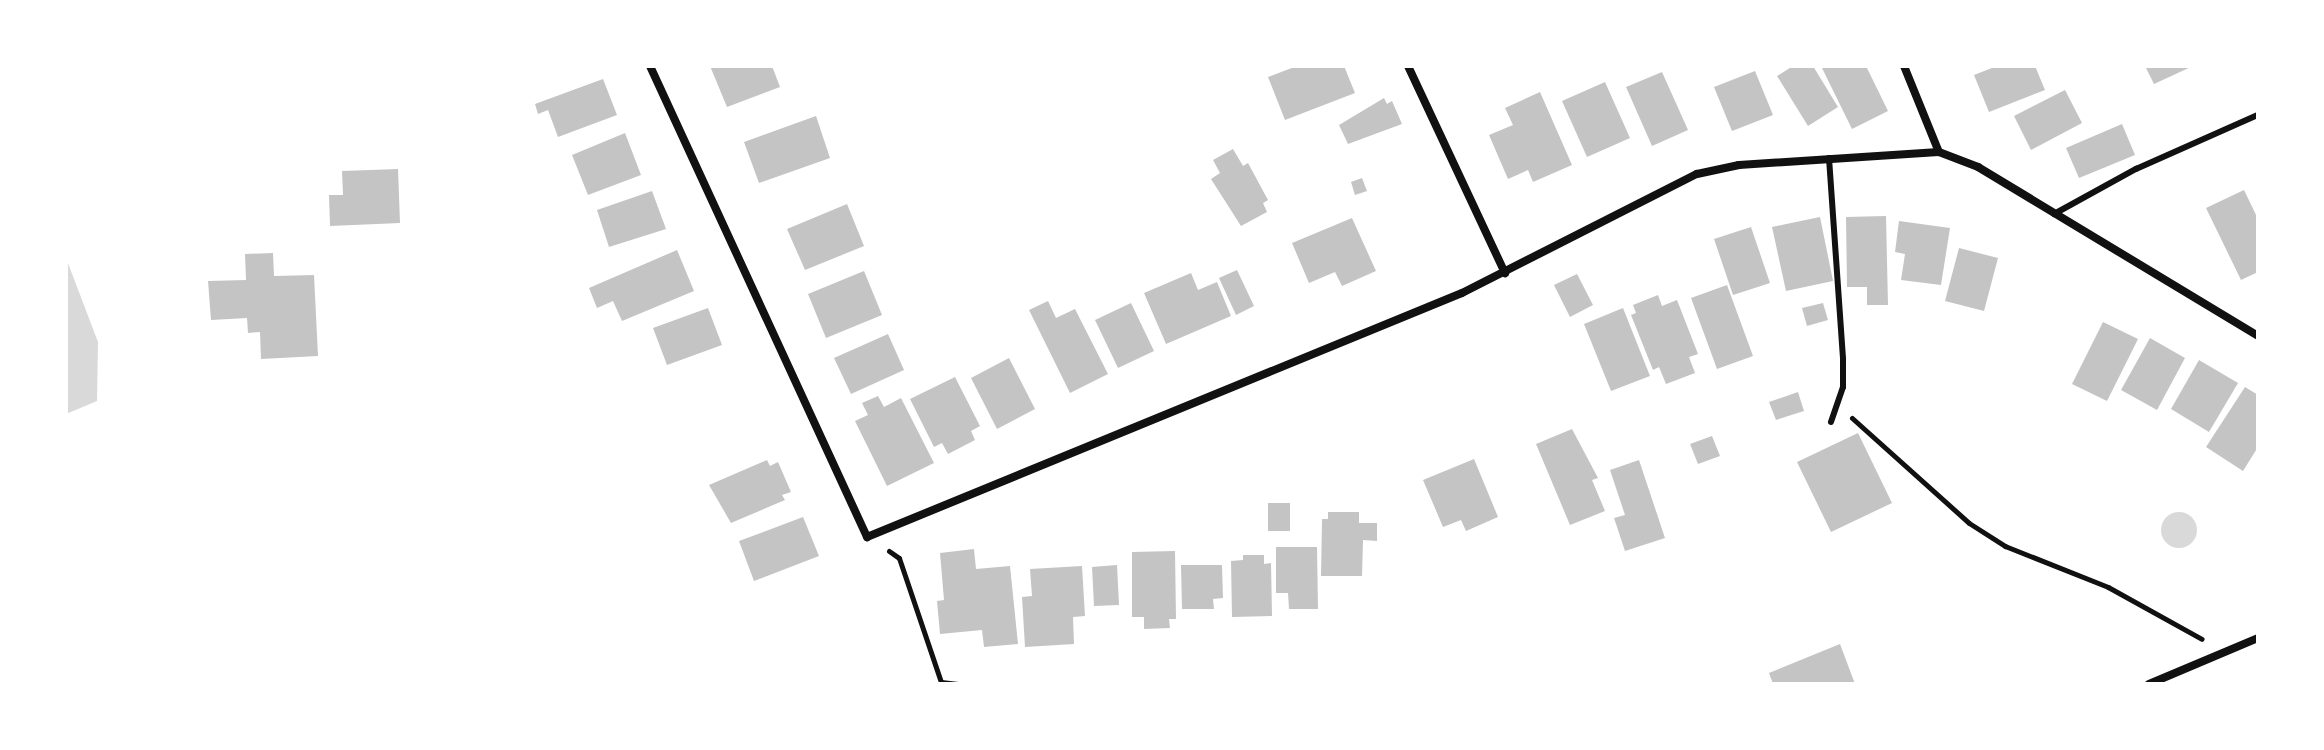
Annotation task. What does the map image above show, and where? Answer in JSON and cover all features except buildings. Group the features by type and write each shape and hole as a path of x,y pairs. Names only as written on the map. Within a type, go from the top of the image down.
{"street":[{"path":"650,66 867,537 1505,273 1709,170 1829,158 1939,152 1978,167 2258,336"},
{"path":"1408,66 1505,273"},
{"path":"1904,66 1939,152"},
{"path":"2149,684 2258,638"}],"lane":[{"path":"2054,214 2136,169 2258,115"},
{"path":"1829,158 1843,359 1838,408 1831,422"}],"path":[{"path":"1838,408 1878,437 1969,523 2005,546 2108,587 2225,652"},
{"path":"867,537 899,558 941,682 958,684"}],"shaded area":[{"path":"66,258 98,342 97,401 66,414"},
{"path":"2179,512 2192,517 2197,530 2192,543 2179,548 2166,543 2161,530 2166,517"}]}
